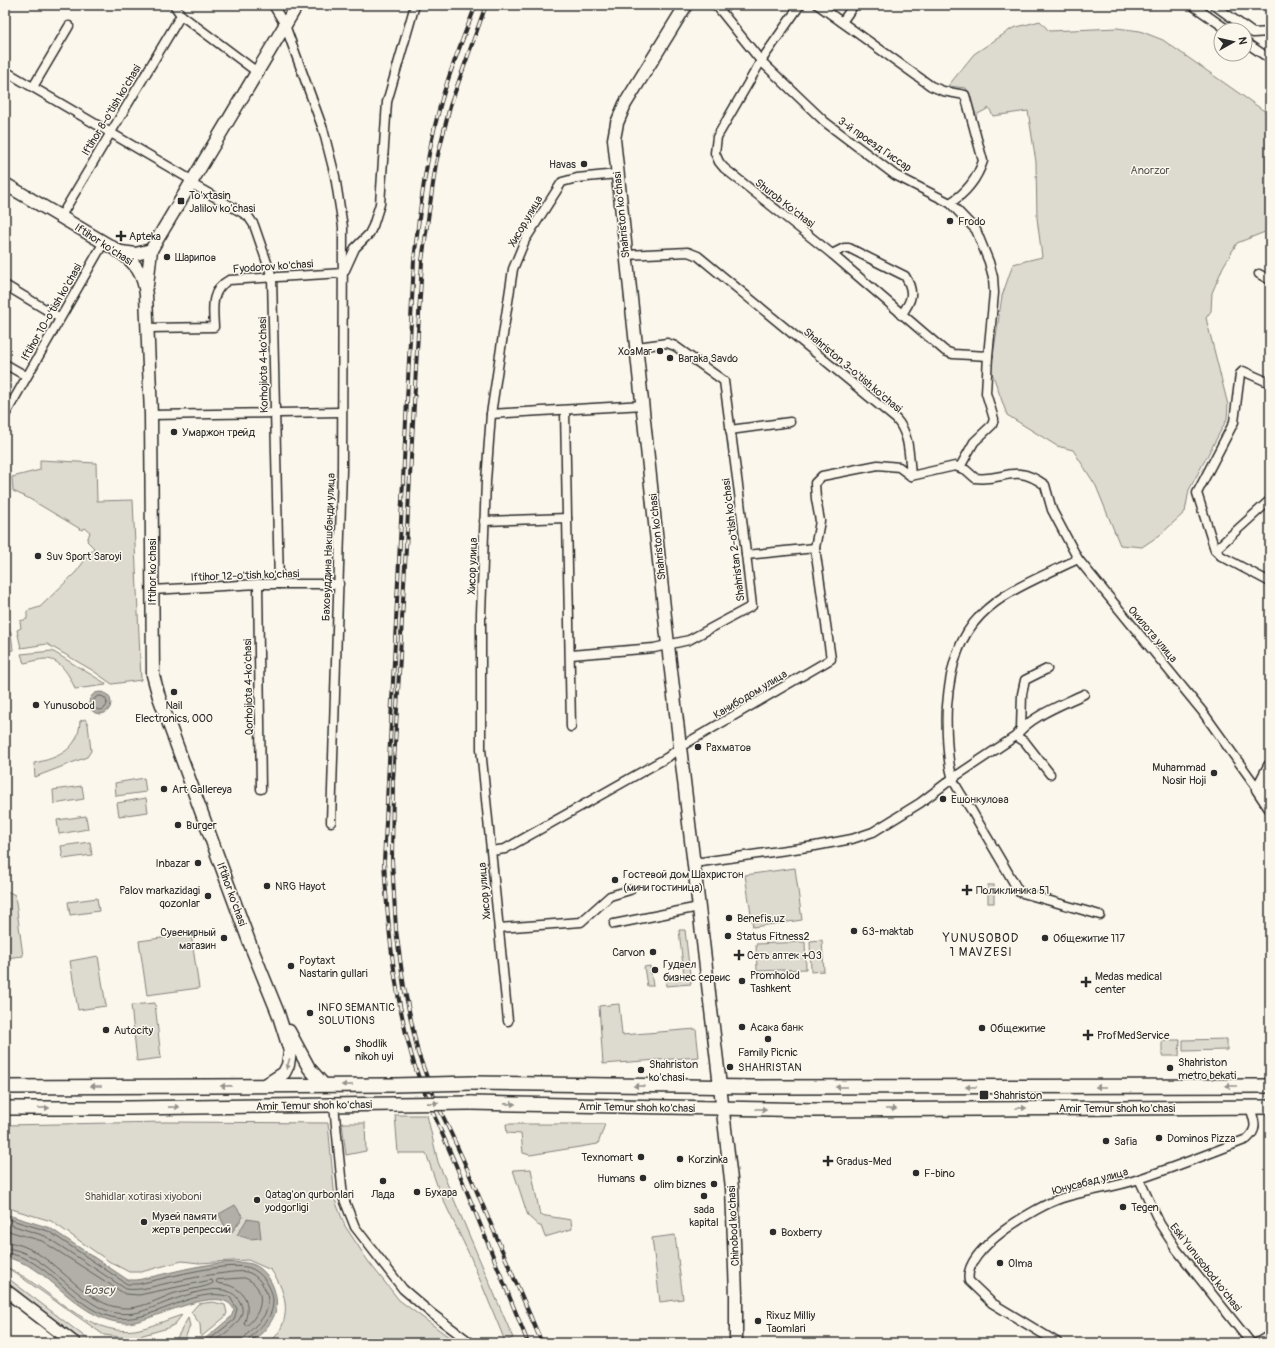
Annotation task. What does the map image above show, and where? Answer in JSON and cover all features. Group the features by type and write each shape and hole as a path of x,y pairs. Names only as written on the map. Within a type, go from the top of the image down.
{"main road":[{"path":"146,295 151,250 297,5"},
{"name":"Shahriston ko'chasi","path":"686,5 618,118 614,139 644,405 668,644 694,863 693,908 720,1087"},
{"name":"Iftihor ko'chasi","path":"5,184 120,252 139,269 143,277 146,295 148,328 151,416 152,653 155,683 250,944 278,1013 290,1051 289,1061 281,1076 265,1085"},
{"path":"120,252 136,254 151,250"},
{"path":"1270,766 1258,790 1270,807"},
{"name":"Iftihor ko'chasi","path":"278,1013 309,1068 324,1085"},
{"name":"Amir Temur shoh ko'chasi","path":"5,1087 395,1084 720,1087 1270,1086"},
{"name":"Chinobod ko'chasi","path":"720,1087 734,1222 736,1343"},
{"path":"816,1087 817,1110"},
{"name":"Amir Temur shoh ko'chasi","path":"5,1108 130,1108 471,1103 817,1110 1270,1107"},
{"path":"5,1290 74,1343"}],"street":[{"path":"174,5 181,15 258,72"},
{"name":"Баховуддина Накшбанди улица","path":"273,5 285,25 323,129 335,176 343,227 341,412 342,470 331,822"},
{"path":"343,272 356,248 369,234 380,204 387,102 415,5"},
{"name":"3-й проезд Гиссар","path":"716,5 761,62 825,122 895,175 950,202 976,230 989,262 994,293 986,393 994,416 994,422 974,442 960,467"},
{"name":"Shurob Ko'chasi","path":"800,5 761,62 717,137 715,153 718,162 832,254 901,315 945,351 954,354 988,356"},
{"path":"818,5 931,86 943,91 965,95 983,161 971,185 962,196 950,202"},
{"path":"842,22 854,5"},
{"path":"1192,5 1216,22"},
{"path":"1214,5 1253,33 1270,32"},
{"name":"Iftihor 8-o'tish ko'chasi","path":"61,216 181,15"},
{"path":"33,87 69,26"},
{"path":"1253,47 1270,59"},
{"name":"Korhojiota 4-ko'chasi","path":"5,71 248,216 254,225 272,277 278,584"},
{"name":"Хисор улица","path":"508,1021 481,749 481,614 484,521 491,414 513,269 525,240 562,182 567,180 617,174"},
{"name":"Iftihor 10-o'tish ko'chasi","path":"5,415 104,242"},
{"path":"832,254 844,248 849,248 905,276 910,284 910,305 901,315"},
{"name":"Shahriston 3-o'tish ko'chasi","path":"626,255 688,252 698,256 896,418 902,425 908,446 911,476"},
{"name":"Fyodorov ko'chasi","path":"148,328 214,327 213,304 218,287 224,282 235,278 343,272"},
{"path":"1259,274 1270,280"},
{"path":"5,284 60,318"},
{"name":"Shahristan 2-o'tish ko'chasi","path":"570,655 654,648 689,640 752,606 724,381 722,378 675,346 667,343 637,347"},
{"path":"5,364 26,376"},
{"path":"1270,382 1248,371 1243,371 1240,374 1234,422 1199,488 1198,498 1216,550 1221,556 1270,582"},
{"path":"491,414 565,411 644,405"},
{"path":"565,411 571,728"},
{"path":"151,416 341,412"},
{"path":"730,430 790,422"},
{"path":"746,555 815,548 820,521 815,483 822,476 878,465 899,467 911,476 949,467 960,467"},
{"name":"Окилота улица","path":"960,467 975,478 1017,473 1029,475 1044,485 1052,510 1078,559 1202,711 1258,790"},
{"path":"1216,550 1270,500"},
{"path":"484,521 567,518"},
{"name":"Канибодом улица","path":"491,851 505,849 668,757 680,747 831,659 815,548"},
{"path":"1078,559 1013,590 999,599 975,620 963,638 950,675 946,728 953,778 1019,892 1100,915"},
{"name":"Iftihor 12-o'tish ko'chasi","path":"152,590 258,584 339,584"},
{"name":"Qorhojiota 4-ko'chasi","path":"258,584 260,789"},
{"path":"1047,669 1025,680 1021,701 1019,732 1050,774"},
{"path":"694,863 852,839 873,832 920,804 953,778 1046,713 1084,694"},
{"path":"499,928 581,922 610,896 630,890"},
{"path":"614,924 693,908"},
{"path":"334,1105 343,1197 355,1227 403,1289 470,1343"},
{"name":"Юнусабад улица","path":"1058,1343 992,1303 969,1281 968,1271 980,1251 1028,1214 1061,1198 1139,1179 1247,1139 1254,1133 1255,1126 1250,1107"},
{"name":"Eski Yunusobod ko'chasi","path":"1139,1179 1160,1224 1176,1250 1251,1343"},
{"path":"1257,1343 1270,1335"}],"green space":[{"name":"Anorzor","path":"1040,21 1049,31 1117,28 1140,31 1163,40 1270,115 1270,230 1237,243 1223,267 1212,293 1211,311 1206,318 1228,405 1227,419 1189,490 1185,512 1160,535 1142,547 1120,545 1096,486 1073,450 1057,446 1007,415 991,370 1002,296 1013,264 1042,257 1037,218 1036,162 1028,111 993,116 989,108 976,115 966,88 948,86 974,54 1013,28"},
{"path":"40,460 96,463 97,501 133,500 141,680 112,684 92,670 47,644 21,648 17,630 21,628 20,621 27,619 27,611 40,607 76,572 94,548 87,541 90,532 85,528 82,530 28,498 13,491 12,477 40,470"},
{"path":"11,632 13,650 5,652 5,633"},
{"path":"52,651 106,685 75,689 65,670 56,662 41,659 24,663 21,654"},
{"path":"85,719 88,724 91,751 87,757 35,777 34,763 52,758 66,751 76,739 80,721"},
{"path":"144,778 146,792 116,796 115,783"},
{"path":"82,786 84,799 54,804 53,790"},
{"path":"146,798 148,812 119,816 117,803"},
{"path":"86,816 88,829 59,834 57,820"},
{"path":"90,842 92,855 63,859 61,846"},
{"path":"795,868 802,920 753,927 745,875"},
{"path":"988,885 994,885 994,903 988,903"},
{"path":"5,890 15,895 23,956 5,958"},
{"path":"97,898 99,911 70,915 68,902"},
{"path":"679,930 685,930 691,984 666,986 665,977 684,975"},
{"path":"191,934 199,988 147,995 139,941"},
{"path":"822,940 824,971 811,972 810,941"},
{"path":"805,942 806,969 757,971 756,944"},
{"path":"98,956 106,1006 78,1010 70,961"},
{"path":"650,966 653,986 647,986 644,967"},
{"path":"155,1003 161,1058 137,1061 131,1005"},
{"path":"619,1004 622,1035 696,1029 699,1057 603,1064 599,1006"},
{"path":"1227,1039 1227,1050 1183,1051 1183,1040"},
{"path":"1162,1040 1180,1040 1179,1056 1162,1056"},
{"path":"395,1115 427,1115 438,1162 513,1338 505,1341 471,1258 439,1191 426,1153 398,1153"},
{"name":"Shahidlar xotirasi xiyoboni","path":"166,1122 328,1123 335,1200 345,1226 368,1261 399,1300 457,1343 269,1343 277,1335 285,1317 284,1298 277,1279 271,1270 248,1260 199,1263 182,1261 141,1272 129,1272 110,1262 51,1221 5,1207 5,1125"},
{"path":"342,1123 365,1123 366,1151 346,1155"},
{"path":"506,1124 605,1124 598,1144 530,1155 523,1153 521,1134 507,1133"},
{"path":"531,1169 540,1215 571,1220 572,1229 545,1237 541,1226 539,1226 528,1216 513,1170"},
{"path":"675,1235 683,1299 660,1302 652,1238"},
{"path":"8,1268 23,1276 69,1309 101,1326 117,1330 135,1330 182,1315 175,1324 168,1328 136,1337 128,1338 104,1335"},
{"path":"5,1276 93,1343 83,1343 5,1283"},
{"path":"213,1302 225,1305 227,1313 225,1317 201,1337 200,1324 191,1312 198,1304"},
{"path":"188,1318 190,1326 183,1343 174,1343"}],"water":[{"path":"100,692 108,695 111,703 108,711 100,714 92,711 89,703 92,695"},
{"path":"235,1205 243,1217 232,1232 224,1225 219,1214"},
{"name":"Бозсу","path":"5,1214 50,1228 128,1280 137,1280 221,1263 234,1262 252,1264 262,1270 270,1280 275,1292 277,1305 276,1311 270,1324 250,1343 200,1343 231,1317 234,1310 227,1302 215,1300 201,1301 151,1317 126,1323 100,1317 76,1303 33,1268 5,1256"},
{"path":"247,1219 259,1221 261,1238 250,1239 237,1235"}],"railway":[{"path":"476,5 452,68 435,125 424,183 414,260 384,862 396,985 416,1071 528,1343"},
{"path":"486,5 450,106 436,163 422,261 393,781 392,860 396,930 404,987 418,1053 435,1099 462,1157 542,1343"}],"place":[{"name":"Havas","path":"584,164"},
{"name":"To'xtasin Jalilov ko'chasi","path":"181,201"},
{"name":"Frodo","path":"950,221"},
{"name":"Apteka","path":"121,236"},
{"name":"Шарипов","path":"167,257"},
{"name":"ХозМаг","path":"660,351"},
{"name":"Baraka Savdo","path":"670,358"},
{"name":"Умаржон трейд","path":"174,432"},
{"name":"Suv Sport Saroyi","path":"38,556"},
{"name":"Nail Electronics, ООО","path":"174,692"},
{"name":"Yunusobod","path":"36,705"},
{"name":"Рахматов","path":"698,747"},
{"name":"Muhammad Nosir Hoji","path":"1214,773"},
{"name":"Art Gallereya","path":"164,789"},
{"name":"Ешонкулова","path":"943,799"},
{"name":"Burger","path":"178,825"},
{"name":"Inbazar","path":"198,863"},
{"name":"Гостевой дом Шахристон (мини гостиница)","path":"615,880"},
{"name":"NRG Hayot","path":"267,886"},
{"name":"Поликлиника 51","path":"967,890"},
{"name":"Palov markazidagi qozonlar","path":"208,896"},
{"name":"Benefis.uz","path":"729,918"},
{"name":"63-maktab","path":"854,931"},
{"name":"Status Fitness2","path":"728,936"},
{"name":"Сувенирный магазин","path":"224,938"},
{"name":"Общежитие 117","path":"1045,938"},
{"name":"Carvon","path":"653,952"},
{"name":"Сеть аптек +03","path":"739,955"},
{"name":"Poytaxt Nastarin gullari","path":"291,966"},
{"name":"Гудвел бизнес сервис","path":"655,970"},
{"name":"Promholod Tashkent","path":"742,981"},
{"name":"Medas medical center","path":"1086,982"},
{"name":"INFO SEMANTIC SOLUTIONS","path":"310,1013"},
{"name":"Асака банк","path":"742,1027"},
{"name":"Общежитие","path":"982,1028"},
{"name":"Autocity","path":"106,1030"},
{"name":"ProfMedService","path":"1088,1035"},
{"name":"Family Picnic","path":"768,1039"},
{"name":"Shodlik nikoh uyi","path":"347,1049"},
{"name":"SHAHRISTAN","path":"730,1067"},
{"name":"Shahriston metro bekati","path":"1170,1068"},
{"name":"Shahriston ko'chasi","path":"641,1070"},
{"name":"Shahriston","path":"984,1095"},
{"name":"Dominos Pizza","path":"1159,1138"},
{"name":"Safia","path":"1106,1141"},
{"name":"Texnomart","path":"641,1157"},
{"name":"Korzinka","path":"680,1159"},
{"name":"Gradus-Med","path":"828,1161"},
{"name":"F-bino","path":"916,1173"},
{"name":"Humans","path":"643,1178"},
{"name":"Лада","path":"383,1181"},
{"name":"olim biznes","path":"714,1184"},
{"name":"Бухара","path":"417,1192"},
{"name":"sada kapital","path":"704,1196"},
{"name":"Qatag'on qurbonlari yodgorligi","path":"257,1200"},
{"name":"Tegen","path":"1123,1207"},
{"name":"Музей памяти жертв репрессий","path":"144,1222"},
{"name":"Boxberry","path":"773,1232"},
{"name":"Olma","path":"1000,1263"},
{"name":"Rixuz Milliy Taomlari","path":"758,1321"}],"district":[{"name":"YUNUSOBOD 1 MAVZESI","path":"981,945"}]}
